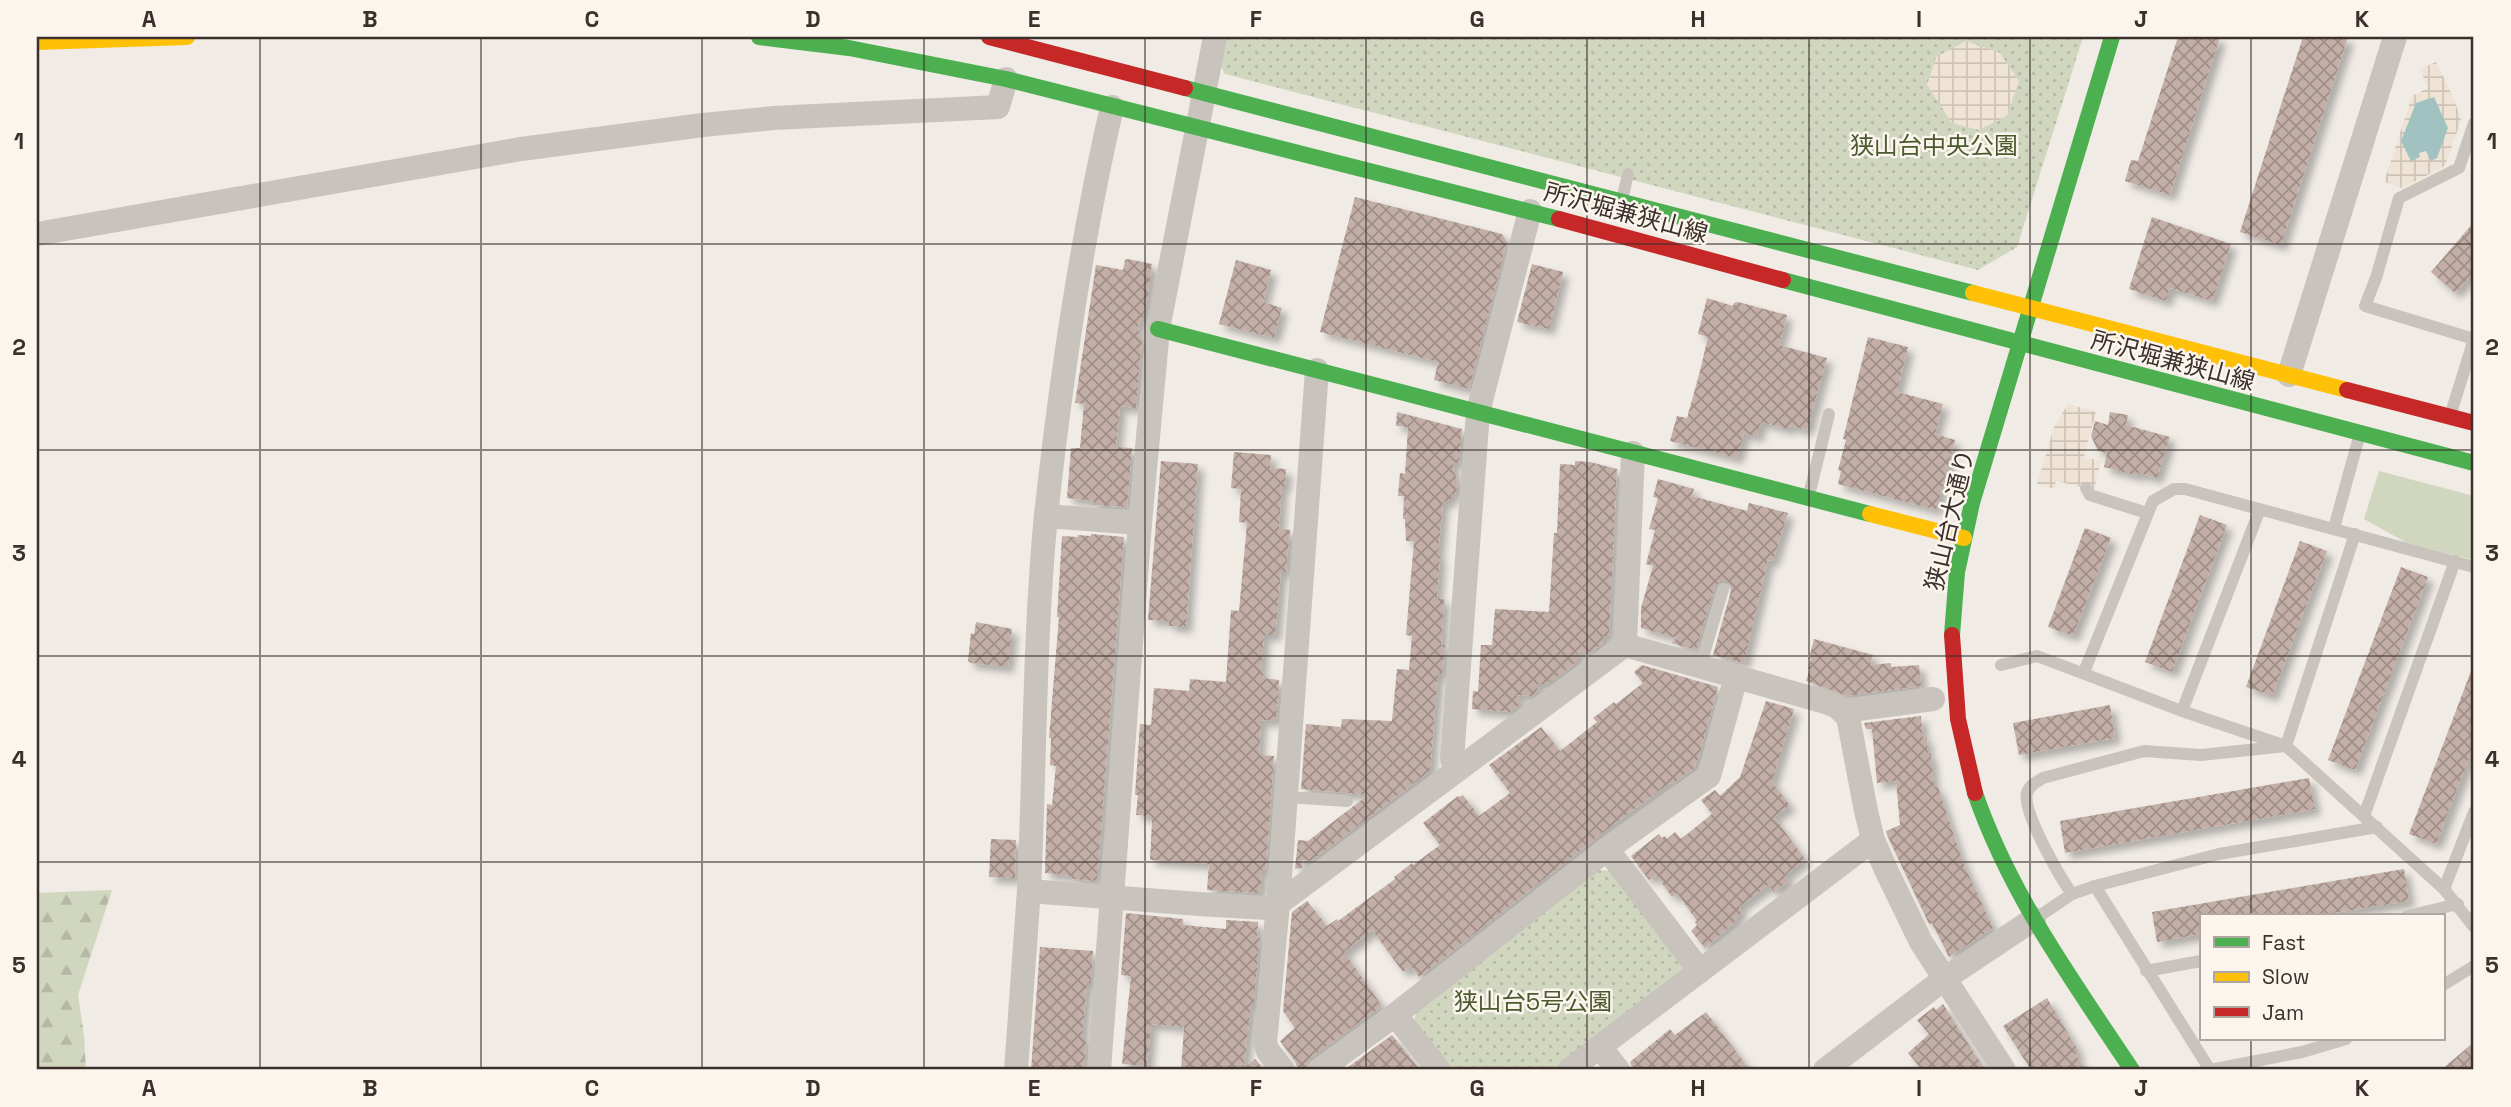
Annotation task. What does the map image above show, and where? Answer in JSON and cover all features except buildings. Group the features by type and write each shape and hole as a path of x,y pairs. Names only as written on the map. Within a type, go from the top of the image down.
{"main road":[{"path":"37,42 187,37"},
{"name":"所沢堀兼狭山線","path":"759,37 849,48 1006,79 1530,211 2018,344 2474,463"},
{"name":"所沢堀兼狭山線","path":"989,37 2474,423"},
{"name":"狭山台大通り","path":"2112,37 2018,344 1964,538 1954,596 1953,656 1955,697 1962,745 1975,794 1998,855 2034,919 2132,1070"},
{"path":"1158,329 1964,538"}],"street":[{"path":"1099,1070 1140,523 1158,329 1215,37"},
{"path":"2288,375 2395,37"},
{"path":"37,234 521,149 664,130 774,118 998,107 1006,79"},
{"path":"1016,1070 1029,891 1035,701 1046,516 1058,404 1073,306 1112,107"},
{"path":"1456,770 1452,759 1478,412 1530,211"},
{"path":"1283,1070 1265,1043 1278,904 1317,370"},
{"path":"1625,645 1633,453"},
{"path":"1046,516 1140,523"},
{"path":"1029,891 1267,908 1278,904 1625,645"},
{"path":"1625,645 1825,702 1843,711 1848,717 1857,775 1873,840 1921,942 2004,1070"},
{"path":"1319,1070 1395,1015 1607,849 1709,776 1736,677"},
{"path":"1843,711 1933,699"},
{"path":"1569,1070 1873,840"},
{"path":"1607,849 1700,971"},
{"path":"1825,1070 1944,979 2034,919"},
{"path":"1395,1015 1439,1070"},
{"path":"1600,1047 1618,1070"}],"lane":[{"path":"2451,417 2474,339 2365,306 2399,198 2459,168 2474,124"},
{"path":"1622,200 1628,174"},
{"path":"1808,498 1829,414"},
{"path":"2334,528 2360,433"},
{"path":"2086,488 2090,495 2147,513"},
{"path":"2084,672 2147,513 2153,502 2174,489 2185,489 2474,567"},
{"path":"2182,711 2260,509"},
{"path":"2286,746 2355,534"},
{"path":"2364,816 2455,561"},
{"path":"1700,667 1723,589"},
{"path":"2001,665 2037,656 2182,711 2286,746 2444,889 2474,927"},
{"path":"2072,894 2028,812 2026,795 2029,788 2043,778 2144,751 2201,755 2286,746"},
{"path":"1286,797 1347,801"},
{"path":"2444,889 2474,812"},
{"path":"2034,919 2072,894 2095,886 2219,854 2377,827"},
{"path":"2095,886 2210,1070 2302,1052 2343,1040"},
{"path":"2416,914 2458,904"},
{"path":"2146,971 2200,961"},
{"path":"2444,984 2474,966"}],"green space":[{"name":"狭山台中央公園","path":"1225,37 2083,37 2017,247 1978,270 1225,74 1220,65"},
{"path":"2379,471 2474,496 2474,560 2407,543 2364,519"},
{"name":"狭山台5号公園","path":"1597,870 1613,871 1683,961 1682,971 1554,1070 1451,1070 1413,1022 1420,1005"},
{"path":"112,890 78,995 86,1070 37,1070 37,893"}],"shaded area":[{"path":"1966,41 2000,53 2019,81 2007,116 1979,130 1952,123 1927,85 1936,57"},
{"path":"2436,62 2461,120 2445,166 2402,188 2384,182 2412,96 2428,88 2420,69"},
{"path":"2068,404 2096,412 2084,457 2101,461 2094,490 2056,481 2054,489 2037,484 2054,427"}],"water":[{"path":"2434,97 2448,128 2437,158 2431,161 2426,151 2419,153 2420,157 2411,161 2401,141 2416,103"}],"traffic: fast":[{"path":"759,37 849,48 1006,79 1559,219"},
{"path":"1952,635 1957,572 1972,503 2112,37"},
{"path":"1185,88 1973,293"},
{"path":"1783,280 2474,463"},
{"path":"1158,329 1870,514"},
{"path":"1975,793 1989,831 2024,902 2132,1070"}],"traffic: slow":[{"path":"37,42 187,37"},
{"path":"1973,293 2347,390"},
{"path":"1870,514 1964,538"}],"traffic: jam":[{"path":"989,37 1185,88"},
{"path":"1559,219 1783,280"},
{"path":"2347,390 2474,423"},
{"path":"1952,635 1958,719 1975,793"}]}
